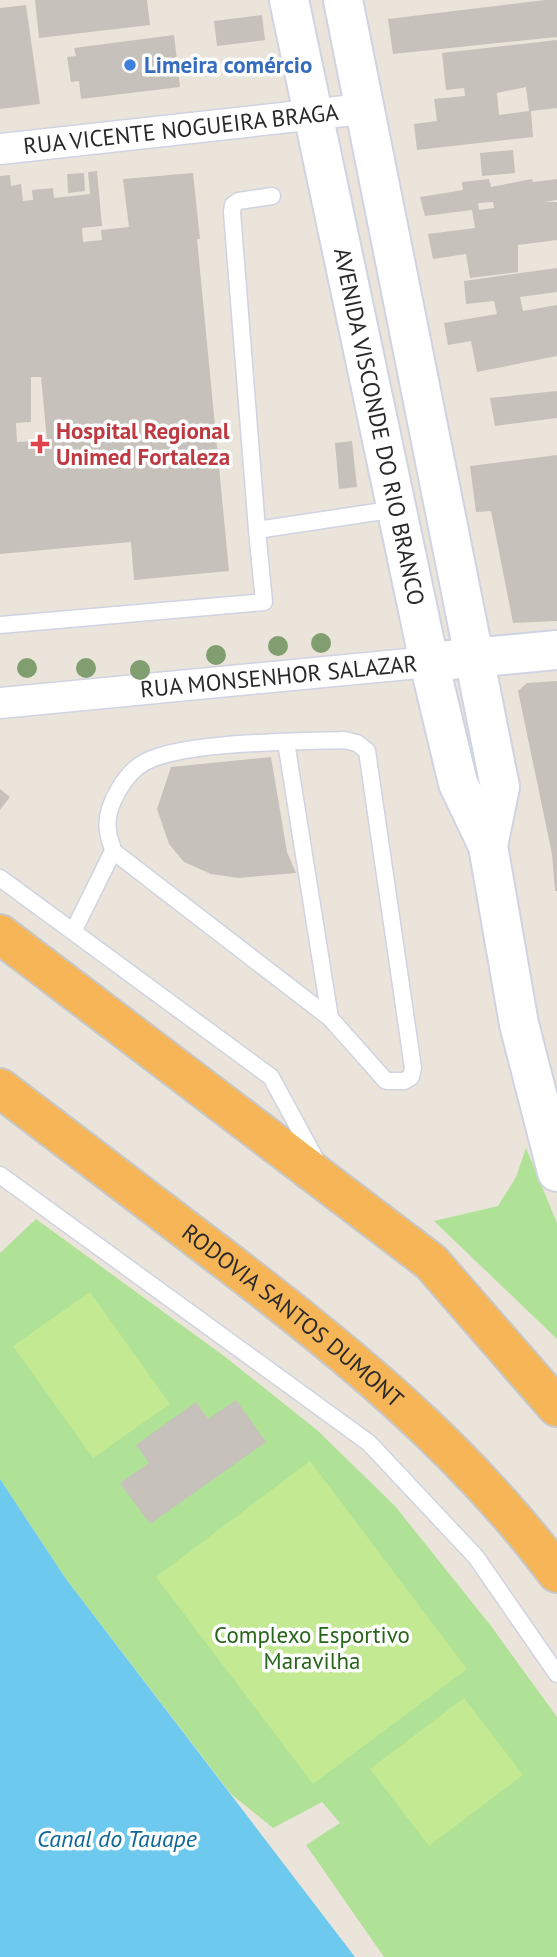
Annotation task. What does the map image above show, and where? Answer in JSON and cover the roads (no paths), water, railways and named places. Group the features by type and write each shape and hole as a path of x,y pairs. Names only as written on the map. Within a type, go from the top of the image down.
{"highway":[{"path":"0,934 431,1262 557,1407"},
{"name":"RODOVIA SANTOS DUMONT","path":"0,1088 314,1327 401,1401 519,1523 557,1573"}],"main road":[{"name":"AVENIDA VISCONDE DO RIO BRANCO","path":"289,0 429,662 458,783 488,846 519,1024 557,1172"},
{"name":"AVENIDA VISCONDE DO RIO BRANCO","path":"343,0 500,787 488,846"},
{"name":"RUA MONSENHOR SALAZAR","path":"429,662 557,650"}],"street":[{"name":"RUA VICENTE NOGUEIRA BRAGA","path":"0,149 363,109"},
{"name":"RUA MONSENHOR SALAZAR","path":"0,703 429,662"}],"lane":[{"path":"0,625 264,601 232,212 233,205 239,201 272,196"},
{"path":"257,530 396,509"},
{"path":"344,740 357,743 367,751 413,1068 411,1077 404,1082 386,1081 330,1018 113,851 107,828 112,802 132,772 144,762 163,754 189,750 286,742 344,740"},
{"path":"286,742 330,1018"},
{"path":"74,930 113,851"},
{"path":"0,878 271,1077 327,1181"},
{"path":"0,1175 369,1443 476,1557 557,1674"}],"water":[{"name":"Canal do Tauape","path":"0,1479 66,1579 355,1957 0,1957"}],"place":[{"name":"Limeira comércio","path":"130,65"},
{"name":"Hospital Regional Unimed Fortaleza","path":"40,444"}],"park label":[{"name":"Complexo Esportivo Maravilha","path":"312,1648"}]}
